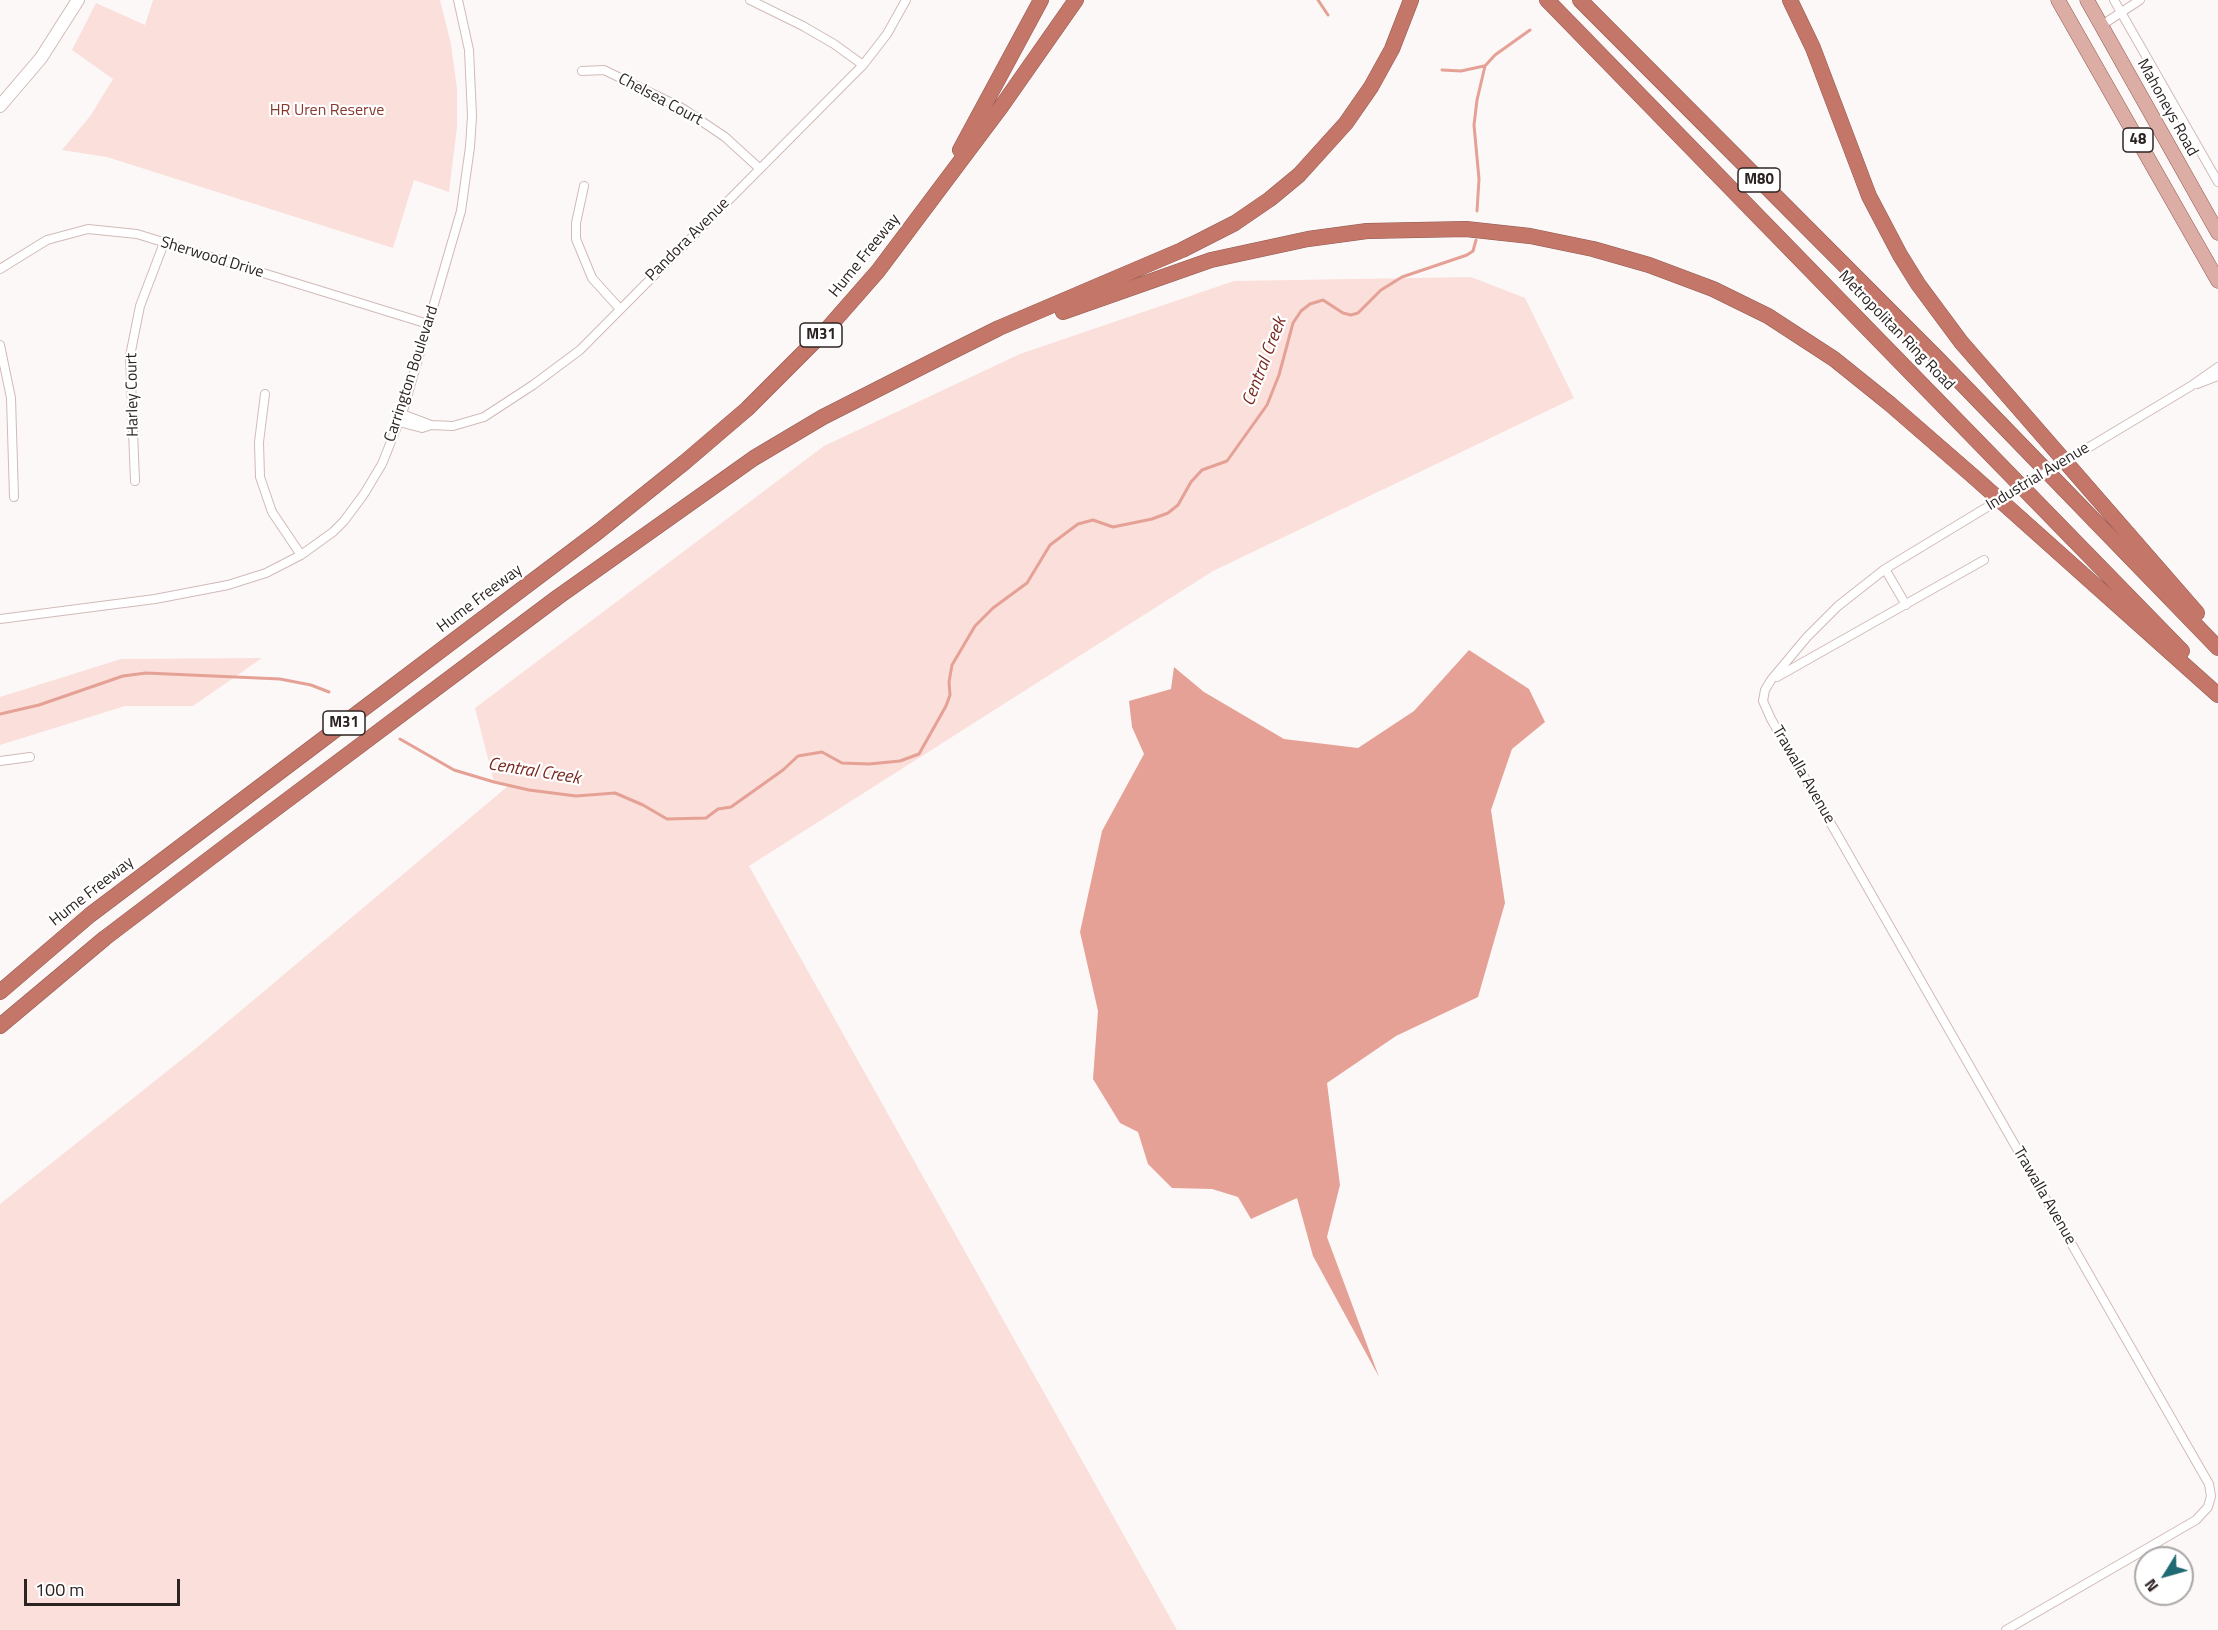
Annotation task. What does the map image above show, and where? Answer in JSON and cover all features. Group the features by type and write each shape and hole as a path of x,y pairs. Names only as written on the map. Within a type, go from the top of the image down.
{"highway":[{"path":"938,189 1041,0"},
{"path":"938,189 1001,107 1076,0"},
{"path":"949,352 999,328 1182,250 1235,223 1270,199 1299,175 1346,123 1371,87 1392,49 1411,0"},
{"name":"Metropolitan Ring Road","path":"1548,0 2218,687"},
{"name":"Metropolitan Ring Road","path":"1580,0 1938,359 2218,648"},
{"path":"1790,0 1813,48 1869,196 1918,284 1961,342 2218,637"},
{"name":"Hume Freeway","path":"0,992 90,915 599,531 717,435 779,379 852,301 895,249 938,189"},
{"path":"949,352 1211,260 1308,239 1367,231 1466,230 1530,236 1593,249 1649,265 1713,290 1768,316 1834,359 1974,477 2218,695"},
{"name":"M31","path":"0,1026 124,923 558,597 702,493 814,422 949,352"}],"main road":[{"name":"48","path":"2058,0 2218,280"},
{"name":"Mahoneys Road","path":"2087,0 2218,233"}],"street":[{"path":"0,106 41,58 78,0"},
{"name":"Carrington Boulevard","path":"0,619 155,599 228,585 266,573 301,555 344,522 382,464 400,418 461,211 472,116 469,50 458,0"},
{"path":"750,0 803,26 834,44 862,65"},
{"name":"Pandora Avenue","path":"400,418 431,425 453,426 484,417 534,385 580,350 862,65 887,34 906,0"},
{"name":"Mahoneys Road","path":"2114,0 2218,182"},
{"path":"2102,25 2140,0"},
{"name":"Chelsea Court","path":"582,71 604,70 682,108 725,137 759,168"},
{"path":"584,186 576,223 576,238 592,278 620,309"},
{"name":"Sherwood Drive","path":"0,269 47,240 88,229 137,234 428,324"},
{"name":"Harley Court","path":"135,481 130,356 140,306 165,243"},
{"path":"0,345 11,398 14,497"},
{"name":"Industrial Avenue","path":"1771,680 1807,637 1838,606 1885,569 2191,386 2218,367"},
{"name":"Industrial Avenue","path":"2191,386 2218,376"},
{"path":"265,394 259,442 260,477 272,512 301,555"},
{"path":"1771,680 1984,560"},
{"path":"1885,569 1906,605"},
{"name":"Trawalla Avenue","path":"1771,680 1765,690 1763,701 1771,719 2209,1484 2211,1496 2208,1507 2196,1520 2006,1630"},
{"path":"0,761 30,757"}],"green space":[{"name":"HR Uren Reserve","path":"153,0 440,0 451,44 457,89 457,127 449,192 414,180 393,248 107,157 62,150 91,115 113,79 72,50 96,3 145,25"},
{"path":"1471,277 1525,298 1574,398 1213,571 749,866 1177,1630 0,1630 0,1204 200,1045 508,786 494,782 475,708 824,446 1020,354 1234,281"},
{"path":"262,658 193,706 125,706 0,745 0,697 121,659"}],"shaded area":[{"path":"1469,650 1529,689 1545,722 1512,749 1491,810 1505,903 1478,997 1396,1036 1327,1083 1340,1185 1327,1237 1379,1377 1313,1256 1297,1198 1251,1219 1238,1197 1212,1189 1172,1188 1148,1164 1138,1132 1120,1123 1093,1079 1098,1011 1080,932 1102,831 1144,754 1132,727 1129,701 1171,689 1174,667 1204,692 1284,739 1358,748 1414,711"}],"waterway":[{"path":"1318,0 1328,15"},
{"name":"Central Creek","path":"1477,211 1479,179 1474,125 1485,66 1495,55 1530,30"},
{"path":"1442,70 1461,71 1484,66"},
{"name":"Central Creek","path":"400,739 454,770 494,782 529,790 576,796 615,793 667,819 706,818 718,809 731,807 783,770 798,756 822,752 842,763 869,764 900,761 919,754 946,706 950,695 949,682 952,665 975,626 993,608 1027,583 1050,545 1078,524 1093,520 1113,527 1152,519 1168,513 1178,505 1191,482 1202,470 1227,461 1267,405 1279,375 1293,323 1301,311 1310,304 1323,300 1343,313 1351,315 1358,313 1381,290 1402,277 1467,255 1473,251 1476,240"},
{"name":"Central Creek","path":"0,714 39,705 123,676 146,673 280,679 311,685 329,692"}]}
